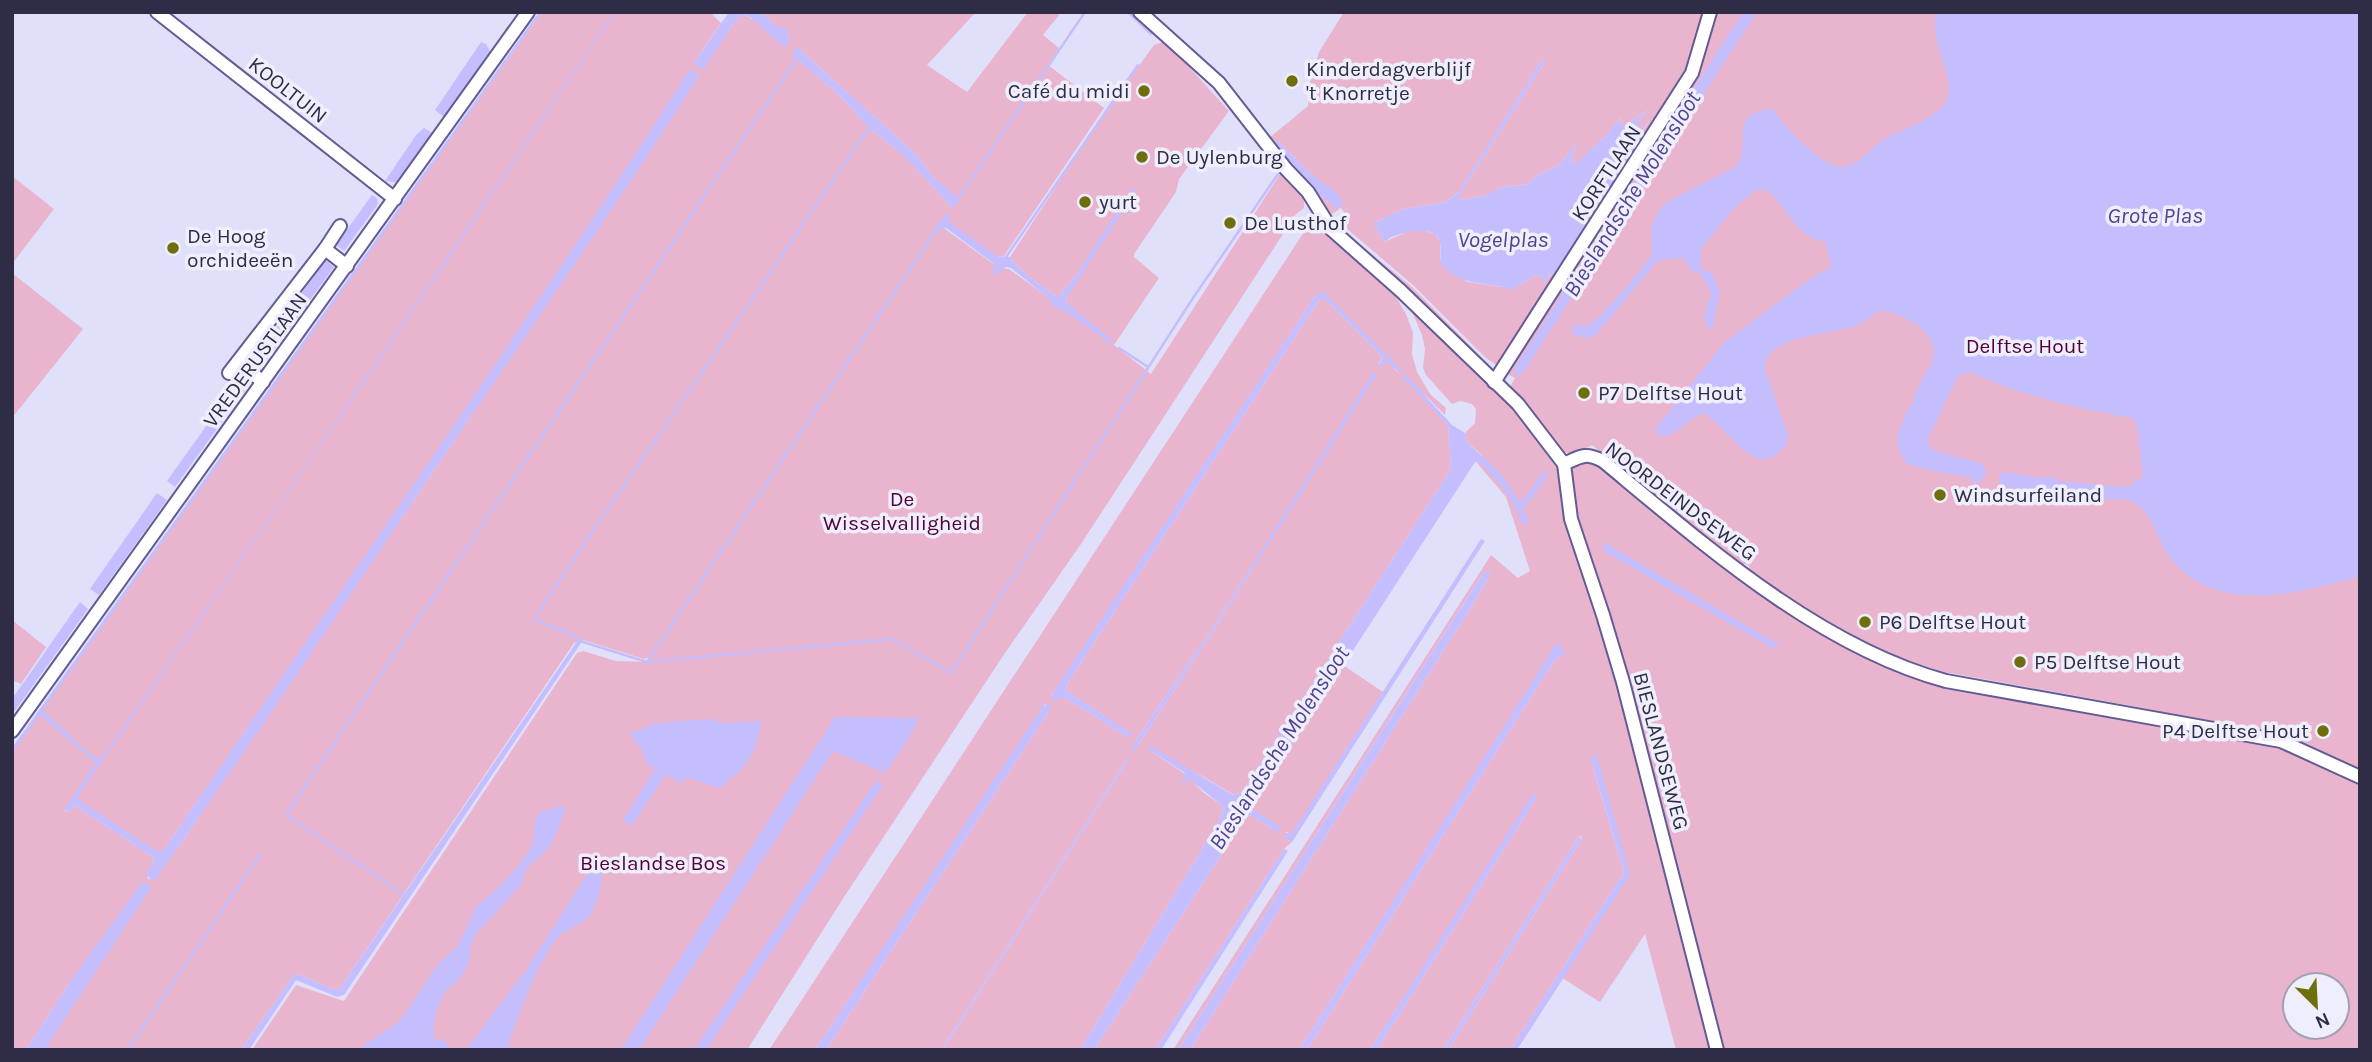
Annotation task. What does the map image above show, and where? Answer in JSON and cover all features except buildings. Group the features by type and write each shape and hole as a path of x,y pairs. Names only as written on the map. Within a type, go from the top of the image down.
{"street":[{"name":"KOOLTUIN","path":"157,12 395,199"},
{"name":"VREDERUSTLAAN","path":"12,731 528,12"},
{"path":"1140,12 1219,83 1286,169 1308,192 1336,235 1402,291 1526,412 1564,464"},
{"name":"KORFTLAAN","path":"1494,382 1692,73 1710,12"},
{"path":"229,373 340,226"},
{"path":"325,249 347,266"},
{"path":"238,362 263,382"},
{"name":"NOORDEINDSEWEG","path":"1564,464 1583,455 1592,455 1603,461 1742,573 1825,629 1897,665 1946,681 2281,741 2360,777"},
{"name":"BIESLANDSEWEG","path":"1564,464 1571,519 1626,693 1717,1050"}],"green space":[{"path":"542,12 710,12 721,23 694,63 703,69 743,14 790,41 788,30 776,26 761,12 976,12 927,65 967,92 1028,12 1055,12 1059,15 1043,35 1059,48 1048,65 1104,108 1004,256 997,256 945,222 941,226 999,268 1009,269 1046,296 1067,303 1066,299 1132,190 1077,274 1059,296 1031,278 1010,257 1107,109 1154,45 1163,42 1229,111 1179,179 1176,192 1134,254 1134,257 1159,278 1114,345 1151,374 1282,171 1304,196 1304,208 1296,214 1081,544 1005,653 747,1050 252,1050 296,985 344,1001 577,653 583,651 616,661 647,662 650,657 644,659 583,640 574,643 340,988 334,990 299,974 293,976 241,1050 48,1050 47,1046 72,979 26,1050 12,1050 12,751","holes":["797,47 917,155 933,177 957,198 952,207 900,152 869,128 840,96 797,59","690,70 699,76 545,307 191,829 155,879 148,879 153,857 76,806 68,812 64,810 78,796 78,800 158,853 165,848 496,364"]},
{"path":"1344,12 1706,12 1689,76 1499,367 1486,358 1413,285 1339,222 1344,212 1341,208 1332,214 1324,210 1272,145 1274,143 1269,138 1308,106 1310,82 1319,52","holes":["1542,60 1545,62 1459,195 1459,200 1483,196 1503,187 1527,184 1559,165 1577,143 1571,161 1577,162 1604,138 1620,118 1622,125 1625,125 1648,110 1639,121 1639,133 1650,120 1635,142 1635,149 1606,194 1593,207 1576,243 1555,273 1548,276 1544,283 1542,277 1534,275 1515,289 1468,282 1446,269 1440,259 1440,241 1435,234 1409,231 1384,242 1374,223 1403,209 1446,202 1459,191","1278,141 1312,175 1338,194 1342,204 1339,209 1312,188 1296,171 1275,144"]},
{"name":"Delftse Hout","path":"1713,12 2360,12 2360,773 2288,741 2288,737 2281,734 2276,736 2133,706 1939,671 1922,665 1917,667 1895,659 1784,596 1746,564 1740,566 1592,445 1572,453 1560,450 1528,408 1529,405 1508,391 1515,378 1505,373 1623,189 1627,188 1645,159 1644,156 1692,82"},
{"path":"12,176 54,209 12,264"},
{"path":"1336,225 1412,287 1495,371 1490,371 1336,229"},
{"path":"1308,226 1323,229 1390,287 1406,314 1413,333 1412,354 1417,372 1430,394 1446,408 1445,415 1403,377 1448,425 1451,469 1242,792 1234,795 1148,749 1185,774 1223,809 1219,821 1080,1050 943,1050 1128,757 941,1050 826,1050 1050,710 1050,706 1045,704 815,1050 769,1050","holes":["1324,293 1400,369 1397,372 1387,360 1378,364 1383,357 1325,299 1320,299 1067,684 1066,689 1071,694 1132,734 1128,737 1065,698 1051,696 1315,296","1375,372 1219,622 1134,751 1136,740 1217,621"]},
{"path":"12,273 83,329 12,418"},
{"path":"1410,307 1504,397 1528,424 1545,449 1572,469 1584,460 1599,462 1661,511 1891,668 1922,680 2284,747 2360,780 2360,1050 1676,1050 1645,934 1600,1002 1562,978 1629,876 1590,758 1624,872 1510,1050 1448,1050 1582,839 1579,836 1443,1050 1377,1050 1537,797 1534,794 1370,1050 1307,1050 1559,657 1555,646 1299,1050 1190,1050 1472,606 1490,575 1488,571 1483,573 1470,593 1178,1050 1173,1050 1491,555 1518,578 1530,571 1506,497 1477,463 1482,455 1466,441 1465,433 1475,423 1476,409 1472,404 1460,401 1452,404 1426,375 1423,368 1425,349"},
{"path":"12,620 46,647 21,684 12,680"},
{"path":"1343,665 1383,692 1292,834 1286,832 1286,839 1292,842 1284,849 1155,1050 1094,1050 1246,817 1250,815 1277,832 1251,809"}],"water":[{"path":"539,12 542,12 43,710 88,753 101,759 616,12 383,355 78,796 79,800 158,852 165,848 430,460 690,69 699,76 599,229 258,731 155,880 151,880 146,874 154,861 153,857 76,806 68,812 64,809 96,763 40,715 12,753 12,748"},
{"path":"729,12 761,12 776,26 788,29 790,40 785,48 743,14 703,70 694,63"},
{"name":"Bieslandsche Molensloot","path":"1743,12 1757,12 1521,376 1517,376 1516,366"},
{"name":"Grote Plas","path":"1937,12 2360,12 2360,576 2283,594 2230,593 2206,586 2185,573 2163,547 2143,510 2131,501 2089,500 2000,484 1999,477 2003,472 2041,478 2053,477 2058,481 2132,486 2143,477 2137,425 2132,418 2049,400 1969,372 1958,376 1927,440 1932,450 1983,464 1986,474 1979,483 1974,484 1972,478 1906,463 1898,446 1899,431 1915,400 1913,396 1932,364 1933,348 1931,340 1918,326 1882,310 1853,327 1785,344 1774,350 1767,359 1765,370 1788,435 1787,444 1775,455 1764,459 1754,457 1703,413 1670,435 1658,436 1656,428 1725,342 1803,284 1832,268 1825,241 1817,240 1801,230 1769,191 1758,189 1734,208 1701,249 1701,268 1711,272 1720,290 1713,327 1707,328 1705,318 1711,292 1698,271 1692,272 1684,258 1658,260 1596,335 1582,338 1571,331 1575,325 1584,326 1595,321 1652,255 1654,221 1667,202 1737,166 1741,157 1745,122 1750,116 1759,111 1773,109 1801,142 1820,158 1842,167 1857,162 1882,141 1938,111 1948,97 1949,88 1936,34"},
{"path":"481,42 486,44 491,53 445,118 435,110"},
{"path":"797,47 917,155 933,177 958,198 952,207 900,152 869,128 840,96 792,54"},
{"name":"Vogelplas","path":"1542,60 1545,62 1459,195 1459,200 1483,196 1503,187 1527,184 1559,165 1577,143 1571,161 1577,162 1604,138 1620,118 1622,125 1625,125 1648,110 1639,121 1639,132 1651,117 1635,142 1635,148 1606,194 1593,207 1576,243 1555,273 1548,276 1544,283 1542,277 1534,275 1517,285 1516,289 1505,289 1452,274 1443,266 1440,243 1433,233 1411,232 1391,237 1384,242 1374,223 1403,209 1446,202 1457,193"},
{"path":"424,128 434,134 399,183 385,181 416,135"},
{"path":"1278,141 1310,173 1338,194 1343,204 1338,209 1296,171 1274,144"},
{"path":"1138,188 1066,299 1067,303 1114,342 1111,344 1062,309 1056,309 1048,298 1011,268 1006,267 994,275 993,263 946,228 938,231 934,229 946,213 950,223 997,256 1010,257 1032,278 1059,296 1077,274 1132,189"},
{"path":"372,195 377,198 378,204 344,251 336,245"},
{"path":"326,260 334,267 261,367 253,360"},
{"path":"1321,292 1401,369 1398,372 1387,361 1381,367 1378,366 1383,357 1325,299 1320,299 1067,684 1066,689 1071,694 1131,733 1131,736 1128,737 1065,698 1052,700 1052,694 1315,296"},
{"path":"1374,371 1377,374 1134,751 1131,749 1136,740 1217,621"},
{"name":"Bieslandsche Molensloot","path":"1405,374 1452,425 1465,433 1466,441 1503,476 1519,501 1526,497 1543,471 1548,474 1523,508 1529,523 1523,525 1515,507 1499,484 1480,463 1475,462 1251,808 1280,827 1280,830 1277,832 1250,815 1246,817 1094,1050 1080,1050 1219,821 1223,809 1189,779 1181,784 1185,773 1148,749 1149,745 1233,795 1242,792 1451,469 1448,425 1402,377"},
{"path":"241,377 250,383 175,487 167,481"},
{"path":"157,493 167,500 99,595 90,589"},
{"path":"1481,539 1485,541 1292,842 1286,839 1285,833 1292,833"},
{"path":"1602,541 1781,646 1772,648 1605,552"},
{"path":"1488,571 1490,575 1472,606 1190,1050 1178,1050 1483,573"},
{"path":"80,602 88,609 14,712 12,699"},
{"path":"578,640 583,640 344,995 337,997 296,980 249,1050 241,1050 293,976 299,974 334,990 340,988"},
{"path":"1560,642 1564,654 1554,661 1307,1050 1299,1050 1554,647"},
{"path":"1047,704 1050,710 826,1050 815,1050 1043,706"},
{"path":"835,717 920,718 885,773 833,751 639,1050 621,1050"},
{"path":"710,719 723,723 761,721 757,743 749,759 720,788 685,777 683,782 678,782 666,774 632,826 624,821 654,771 654,768 647,765 644,753 630,732 655,723"},
{"path":"1597,755 1630,875 1517,1050 1510,1050 1624,872 1590,757"},
{"path":"1128,757 1129,759 941,1050"},
{"path":"876,781 883,785 706,1050 694,1050"},
{"path":"1533,793 1537,797 1377,1050 1370,1050"},
{"path":"560,806 566,808 553,841 545,852 526,868 522,884 475,935 470,948 470,961 459,980 445,991 436,1012 433,1030 434,1040 443,1039 450,1050 357,1050 400,1021 439,963 458,946 477,905 499,887 529,851 539,813"},
{"path":"1579,836 1582,839 1448,1050 1443,1050"},
{"path":"1284,849 1288,851 1161,1050 1155,1050"},
{"path":"595,862 603,862 602,874 593,910 586,919 561,935 552,945 532,983 506,1050 466,1050 526,970"},
{"path":"142,882 149,884 150,889 47,1046 48,1050 26,1050 72,979"}],"waterway":[{"path":"952,208 1085,12"},
{"path":"1128,12 1151,34"},
{"path":"403,894 288,816 288,812 797,59"},
{"path":"1006,257 1138,65"},
{"path":"869,128 548,597 535,620 575,636 580,641 647,662 892,639 951,673 1193,298 1278,174"},
{"path":"647,662 937,228"},
{"path":"1119,348 1148,367"},
{"path":"127,1050 260,855"}],"place":[{"name":"Kinderdagverblijf 't Knorretje","path":"1292,81"},
{"name":"Café du midi","path":"1144,91"},
{"name":"De Uylenburg","path":"1142,157"},
{"name":"yurt","path":"1085,202"},
{"name":"De Lusthof","path":"1230,223"},
{"name":"De Hoog orchideeën","path":"173,248"},
{"name":"P7 Delftse Hout","path":"1584,393"},
{"name":"Windsurfeiland","path":"1940,495"},
{"name":"P6 Delftse Hout","path":"1865,622"},
{"name":"P5 Delftse Hout","path":"2020,662"},
{"name":"P4 Delftse Hout","path":"2323,731"}],"park label":[{"name":"De Wisselvalligheid","path":"902,511"},
{"name":"Bieslandse Bos","path":"653,863"}]}
